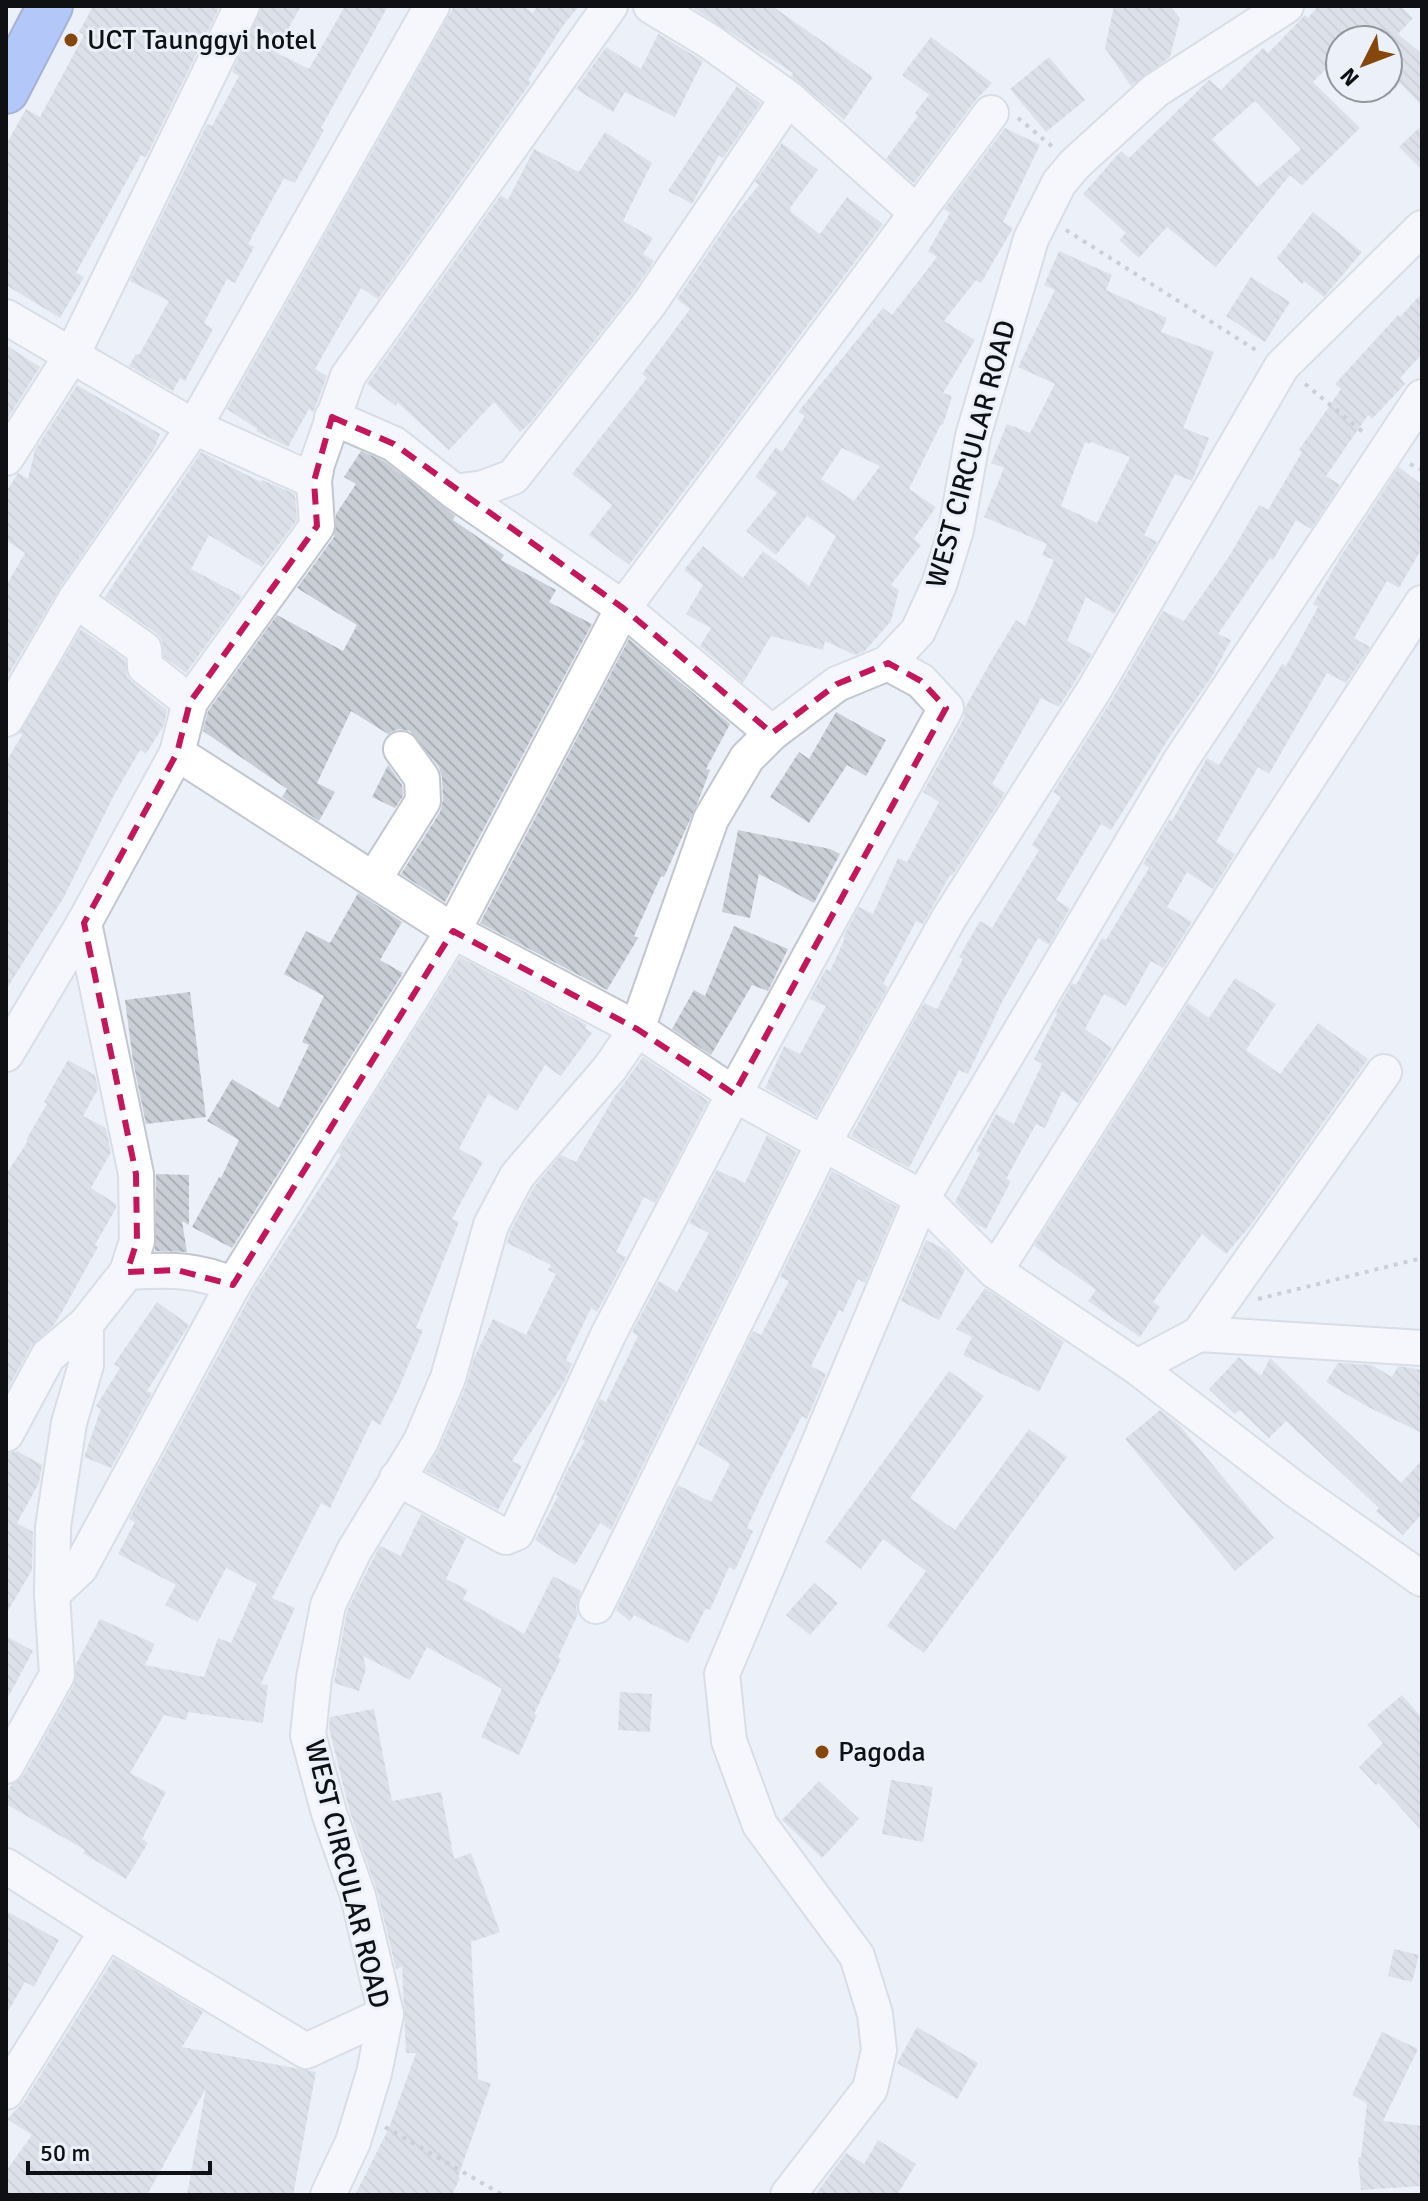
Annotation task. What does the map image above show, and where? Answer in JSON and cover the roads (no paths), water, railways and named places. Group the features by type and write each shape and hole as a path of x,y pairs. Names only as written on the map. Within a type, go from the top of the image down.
{"highway":[{"path":"6,91 50,6"}],"street":[{"path":"6,458 72,355 242,6"},
{"path":"6,719 75,600 194,427 432,6"},
{"path":"6,1054 84,923 177,753 190,702 317,526 314,481 332,417 348,376 610,6"},
{"path":"651,6 709,41 788,98 917,213"},
{"name":"WEST CIRCULAR ROAD","path":"328,2195 353,2142 362,2114 386,2014 358,1896 329,1813 308,1735 314,1678 328,1605 354,1551 421,1441 448,1378 491,1225 517,1176 610,1068 637,1029 711,819 747,758 772,733 837,684 888,663 918,631 939,585 956,530 973,436 1022,268 1041,214 1059,183 1075,164 1156,90 1286,6"},
{"path":"455,492 483,488 513,477 649,304 788,98"},
{"path":"52,1594 80,1568 233,1285 453,931 623,608 917,213 1002,114"},
{"path":"596,1606 823,1144 949,918 1094,690 1282,366 1422,228"},
{"path":"6,317 194,427 314,481"},
{"path":"788,2195 870,2089 879,2050 875,2014 857,1956 760,1825 729,1741 722,1674 922,1198 1181,760 1422,397"},
{"path":"332,417 394,444 455,492 623,608 772,733"},
{"path":"75,600 144,649 145,667 190,702"},
{"path":"995,1271 1422,603"},
{"path":"397,1478 506,1537 516,1533 609,1333 734,1094 946,708 921,681 888,663"},
{"path":"374,879 423,801 422,778 401,749"},
{"path":"177,753 453,931 637,1029 734,1094 922,1198 995,1271 1137,1367 1296,1490 1422,1579"},
{"path":"6,1434 48,1356 86,1324 127,1272 137,1241 136,1174 84,923"},
{"path":"1137,1367 1208,1322 1384,1072"},
{"path":"127,1272 193,1272 208,1274 233,1285"},
{"path":"1208,1322 1422,1348"},
{"path":"6,1766 57,1675 52,1594 53,1527 69,1423 86,1365 86,1324"},
{"path":"6,1866 306,2051 386,2014"},
{"path":"6,2092 107,1931"}],"place":[{"name":"UCT Taunggyi hotel","path":"71,40"},
{"name":"Pagoda","path":"822,1752"}]}
